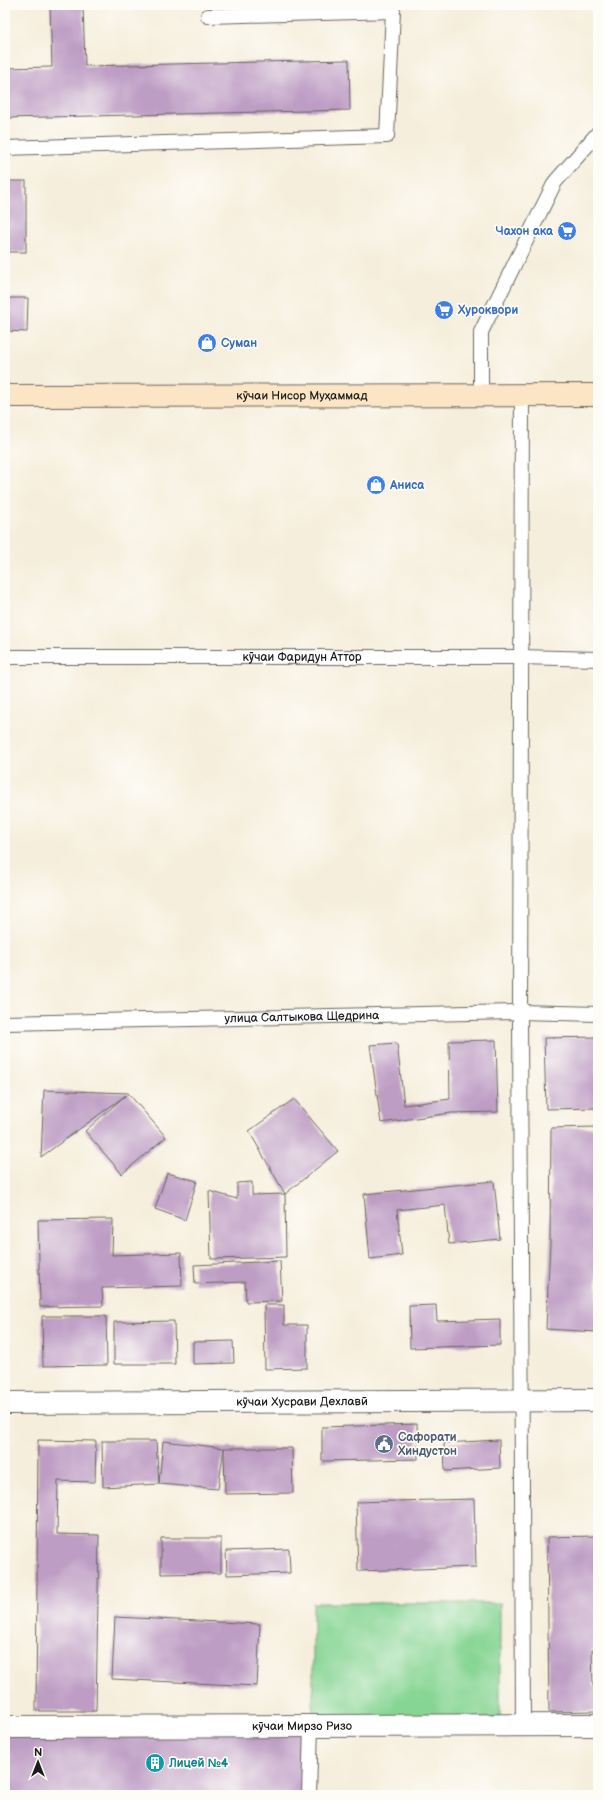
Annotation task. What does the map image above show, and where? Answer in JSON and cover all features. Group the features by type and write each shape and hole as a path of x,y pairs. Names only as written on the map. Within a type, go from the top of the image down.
{"street":[{"name":"кӯчаи Нисор Муҳаммад","path":"5,396 598,395"},
{"name":"кӯчаи Хусрави Дехлавӣ","path":"5,1403 598,1400"},
{"name":"кӯчаи Мирзо Ризо","path":"5,1727 598,1725"}],"lane":[{"path":"5,148 387,136 393,11 208,16"},
{"path":"482,395 482,332 555,182 598,133"},
{"path":"522,395 520,1012 523,1726"},
{"name":"кӯчаи Фаридун Аттор","path":"5,657 520,657 598,659"},
{"name":"улица Салтыкова Щедрина","path":"5,1023 520,1012 598,1014"},
{"path":"309,1795 311,1726"}],"green space":[{"path":"313,1603 500,1603 500,1718 313,1718"}],"building":[{"path":"50,5 83,5 85,66 349,60 350,110 5,118 5,68 52,67"},
{"path":"5,181 26,181 26,252 5,252"},
{"path":"5,298 28,298 27,332 5,331"},
{"path":"598,1037 598,1064 596,1064 597,1108 546,1109 544,1038"},
{"path":"496,1040 498,1112 451,1113 381,1123 370,1045 397,1043 404,1105 450,1099 449,1041"},
{"path":"44,1090 128,1093 166,1137 122,1174 85,1131 126,1095 41,1157"},
{"path":"294,1099 338,1151 285,1194 249,1131"},
{"path":"598,1127 597,1332 546,1329 550,1243 551,1128"},
{"path":"167,1173 197,1181 185,1220 155,1209"},
{"path":"494,1181 500,1239 449,1244 445,1205 397,1210 402,1255 370,1259 364,1194"},
{"path":"252,1182 252,1195 285,1194 286,1257 211,1259 209,1191 237,1199 237,1183"},
{"path":"113,1219 112,1255 181,1253 182,1286 102,1288 103,1306 40,1307 38,1220"},
{"path":"280,1261 282,1301 246,1302 245,1282 195,1284 194,1265"},
{"path":"264,1305 284,1305 284,1325 307,1325 307,1368 265,1369"},
{"path":"436,1305 437,1321 500,1319 500,1345 410,1348 409,1306"},
{"path":"42,1316 106,1316 107,1365 43,1366"},
{"path":"174,1321 175,1364 114,1364 114,1322"},
{"path":"233,1341 234,1363 193,1364 193,1342"},
{"path":"417,1424 418,1459 322,1461 322,1427"},
{"path":"38,1440 96,1441 95,1482 58,1481 57,1534 99,1535 96,1711 36,1711"},
{"path":"499,1440 500,1468 445,1471 444,1443"},
{"path":"102,1441 156,1441 159,1484 103,1487"},
{"path":"163,1441 224,1448 218,1489 159,1484"},
{"path":"224,1448 292,1448 293,1493 225,1494"},
{"path":"474,1499 476,1567 358,1571 356,1502"},
{"path":"598,1536 598,1650 592,1650 593,1686 598,1686 598,1711 549,1712 547,1537"},
{"path":"161,1538 221,1538 221,1573 161,1574"},
{"path":"289,1549 290,1573 227,1575 226,1551"},
{"path":"115,1617 260,1624 257,1686 112,1679"},
{"name":"Лицей №4","path":"307,1730 305,1795 5,1795 5,1732"}],"place":[{"name":"Чахон ака","path":"567,231"},
{"name":"Хуроквори","path":"444,310"},
{"name":"Суман","path":"207,343"},
{"name":"Аниса","path":"376,485"},
{"name":"Сафорати Хиндустон","path":"384,1444"},
{"name":"Лицей №4","path":"155,1763"}]}
